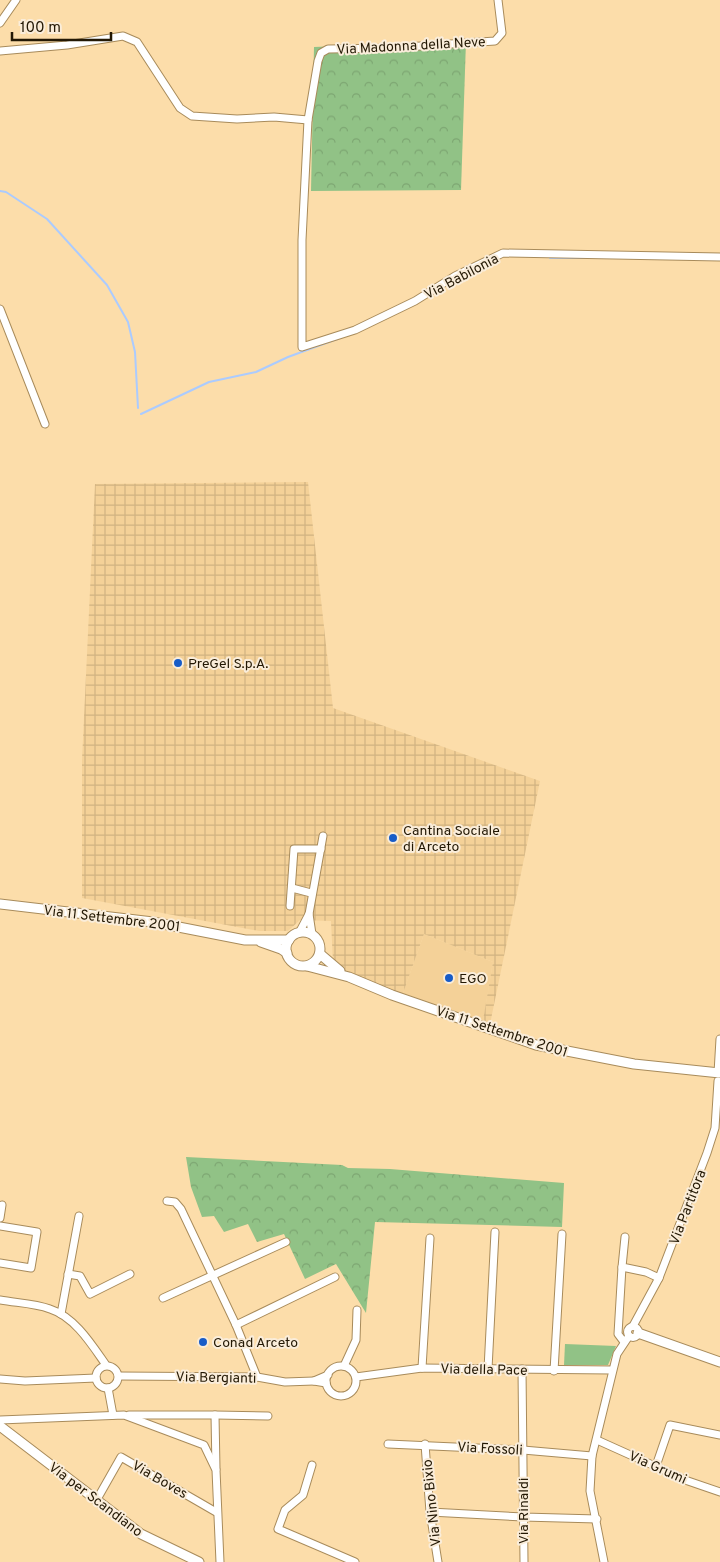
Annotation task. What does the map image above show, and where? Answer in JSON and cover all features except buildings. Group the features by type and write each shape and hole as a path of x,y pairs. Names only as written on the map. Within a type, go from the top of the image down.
{"main road":[{"name":"Via 11 Settembre 2001","path":"0,904 153,922 254,940 281,949 287,953 292,962 349,977 536,1045 634,1064 719,1076"},
{"path":"287,953 289,940 299,932 312,934"},
{"name":"Via 11 Settembre 2001","path":"312,934 320,944 320,954 349,977"},
{"name":"Via 11 Settembre 2001","path":"254,940 289,940"},
{"path":"307,966 316,961 320,954"},
{"path":"634,1332 720,1362"},
{"name":"Via per Scandiano","path":"0,1426 141,1534 199,1562"}],"street":[{"path":"0,23 16,0"},
{"name":"Via Madonna della Neve","path":"302,347 302,240 308,120 314,76 321,54 328,49 391,48 495,41 502,33 498,0"},
{"path":"0,51 67,45 124,36 137,42 180,108 192,116 228,119 274,117 308,120"},
{"name":"Via Babilonia","path":"302,347 355,330 415,301 455,276 502,254 720,257"},
{"path":"0,309 45,424"},
{"path":"312,934 309,914 311,893 323,836"},
{"path":"290,906 294,850 321,849"},
{"path":"292,888 311,893"},
{"path":"299,932 309,914"},
{"name":"Via Partitora","path":"604,1562 597,1518 590,1491 592,1456 612,1370 624,1342 634,1332 659,1278 715,1128 720,1039"},
{"path":"167,1201 175,1202 181,1209 211,1276 236,1325 256,1376"},
{"path":"0,1218 2,1206"},
{"path":"61,1314 79,1216"},
{"path":"0,1226 37,1232 31,1268 0,1263"},
{"path":"488,1369 495,1232"},
{"path":"554,1371 562,1234"},
{"path":"624,1342 618,1334 625,1237"},
{"path":"422,1368 430,1238"},
{"path":"163,1298 286,1242"},
{"path":"622,1267 646,1272 659,1278"},
{"path":"68,1274 80,1276 90,1294 130,1274"},
{"path":"236,1325 334,1277"},
{"path":"0,1300 49,1308 61,1314 88,1340 106,1365 113,1367 119,1376 115,1386 108,1388 98,1384 96,1378 97,1371 106,1365"},
{"path":"327,1379 334,1394 342,1396 354,1390 356,1377 351,1370 344,1366 356,1340 357,1310"},
{"name":"Via Bergianti","path":"119,1376 256,1376 285,1382 314,1381 327,1379 336,1367 344,1366"},
{"name":"Via della Pace","path":"356,1377 422,1368 554,1371 612,1370"},
{"name":"Via Rinaldi","path":"522,1369 524,1562"},
{"path":"0,1379 25,1381 96,1378"},
{"path":"108,1388 112,1415"},
{"path":"0,1420 112,1415 268,1416"},
{"path":"124,1415 204,1445 216,1470"},
{"path":"215,1415 216,1512 220,1562"},
{"path":"656,1466 670,1425 720,1434"},
{"name":"Via Grumi","path":"597,1440 688,1482 720,1492"},
{"name":"Via Fossoli","path":"388,1444 425,1444 592,1456"},
{"name":"Via Nino Bixio","path":"425,1444 430,1512 438,1562"},
{"name":"Via Boves","path":"96,1501 121,1457 216,1512"},
{"path":"312,1466 303,1496 285,1510 278,1529 355,1562"},
{"path":"430,1512 523,1517 597,1518"}],"shaded area":[{"path":"308,482 333,708 540,781 489,1029 482,1026 493,962 424,934 402,996 348,975 333,963 331,921 300,920 288,931 259,931 82,898 82,760 95,484"},
{"name":"EGO","path":"424,934 493,962 483,1022 403,993"}],"green space":[{"path":"466,41 461,190 311,191 314,47"},
{"path":"186,1157 342,1165 348,1168 390,1169 564,1183 562,1227 375,1222 366,1313 336,1264 305,1279 284,1234 257,1242 248,1224 224,1232 214,1216 202,1217 191,1187"},
{"path":"565,1344 616,1346 608,1365 564,1365"}],"waterway":[{"path":"0,191 6,192 47,219 107,285 128,322 135,352 138,408"},
{"path":"550,258 592,258"},
{"path":"141,414 209,382 256,372 288,357 337,339"}],"place":[{"name":"PreGel S.p.A.","path":"178,663"},
{"name":"Cantina Sociale di Arceto","path":"393,838"},
{"name":"EGO","path":"449,978"},
{"name":"Conad Arceto","path":"203,1342"}]}
